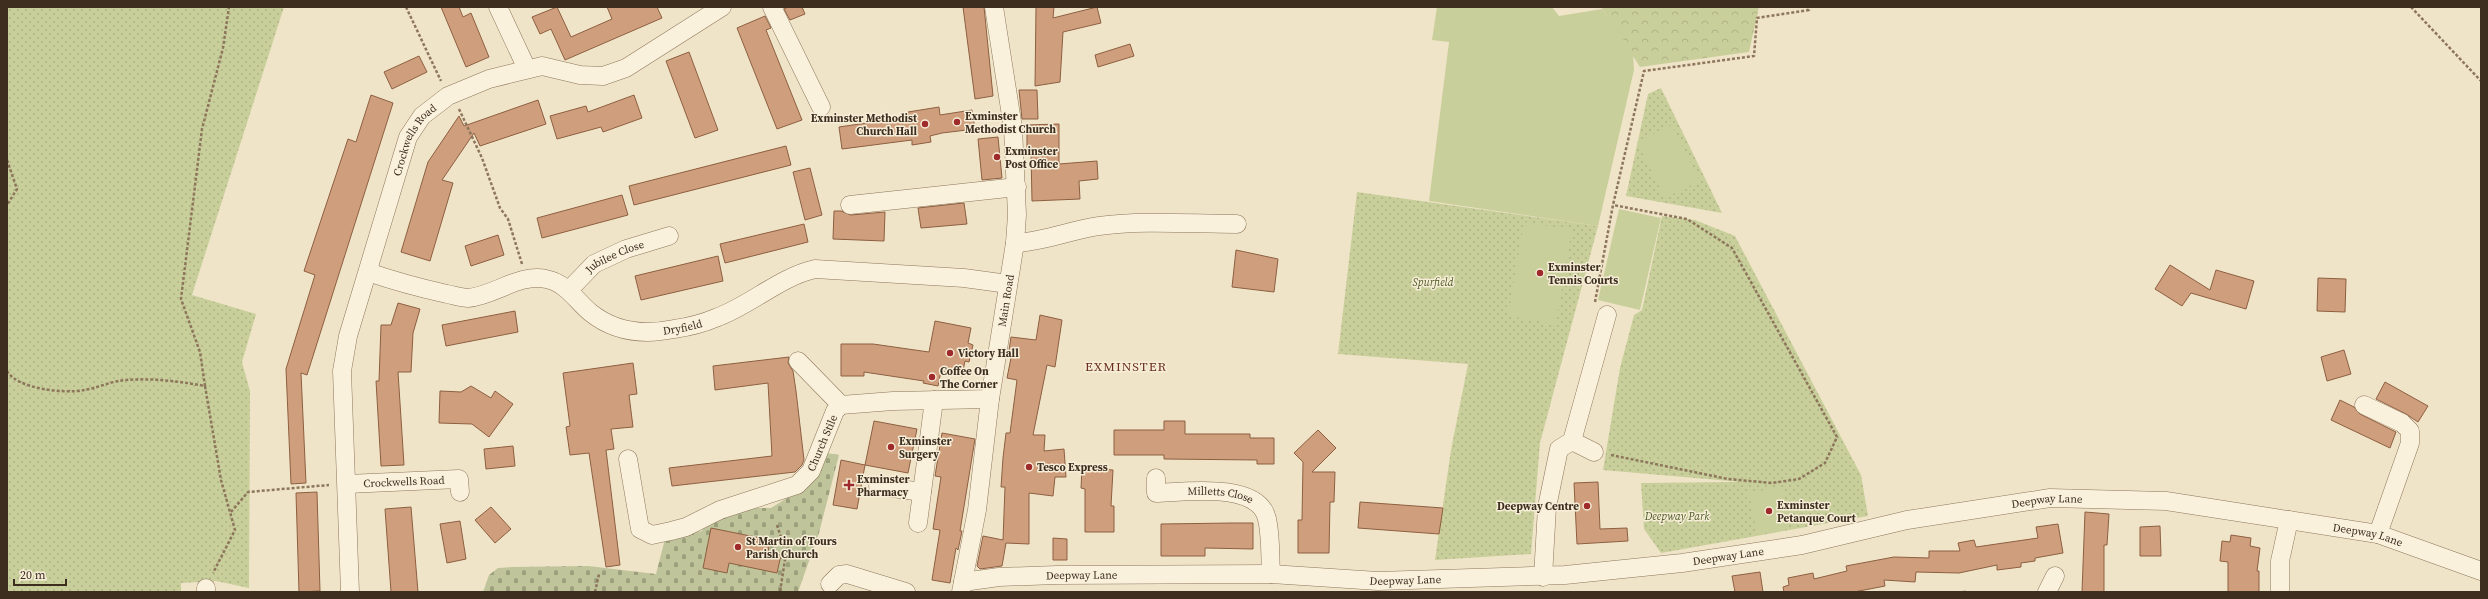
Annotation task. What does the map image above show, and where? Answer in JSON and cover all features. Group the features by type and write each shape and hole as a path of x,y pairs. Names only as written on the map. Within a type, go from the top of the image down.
{"street":[{"path":"498,7 527,69"},
{"name":"Crockwells Road","path":"350,592 347,484 341,403 342,371 348,336 408,137 422,116 450,95 489,79 542,66 580,75 603,76 626,68 722,7"},
{"path":"772,7 820,107"},
{"name":"Main Road","path":"962,587 976,510 990,399 1015,243 1017,186 1013,128 994,7"},
{"path":"850,205 1017,186"},
{"path":"1015,243 1034,242 1105,225 1237,224"},
{"name":"Jubilee Close","path":"569,290 594,264 626,249 668,236"},
{"name":"Dryfield","path":"526,277 546,279 569,290 590,313 618,328 638,332 674,330 718,317 780,283 803,272 816,269 964,278 1008,284"},
{"path":"368,272 415,287 467,298 511,285 526,277"},
{"path":"1543,577 1548,500 1559,449 1572,441 1607,315"},
{"path":"798,361 841,405"},
{"name":"Church Stile","path":"628,459 640,529 652,534 678,529 720,510 797,484 811,471 835,411 841,405 934,400 990,399"},
{"path":"918,523 934,400"},
{"path":"2364,404 2402,423 2410,431 2410,442 2378,534"},
{"path":"1572,441 1594,452"},
{"name":"Crockwells Road","path":"347,484 459,480"},
{"path":"878,486 922,492"},
{"name":"Milletts Close","path":"1156,493 1232,492 1254,500 1267,517 1271,574"},
{"name":"Deepway Lane","path":"962,587 999,577 1057,575 1271,574 1379,587 1543,577 1682,563 1802,545 1907,520 2050,498 2166,501 2378,534 2481,571"},
{"path":"2280,592 2280,561 2289,520"},
{"path":"830,584 840,575 847,574 906,592"},
{"path":"2047,592 2055,576"}],"path":[{"path":"206,590 235,530 221,480 200,352 181,299 202,129 223,48 229,7"},
{"path":"406,7 482,158 500,208 508,219 526,277"},
{"path":"1607,315 1594,301 1613,205 1644,71 1754,56 1757,18 1809,10 1808,7"},
{"path":"2411,7 2481,81"},
{"path":"7,160 17,189 7,205"},
{"path":"1594,452 1640,459 1728,479 1772,483 1799,479 1825,463 1837,437 1732,248 1687,219 1613,205"},
{"path":"7,371 11,378 31,386 59,391 83,391 124,380 176,381 205,386"},
{"path":"231,512 248,492 347,484"},
{"path":"777,525 786,553 780,592"},
{"path":"595,592 599,574"},
{"path":"1963,592 1968,592"}],"green space":[{"path":"7,7 284,7 192,295 256,314 242,362 250,391 249,588 216,581 181,583 181,592 7,592"},
{"path":"1437,7 1552,7 1559,16 1602,9 1633,53 1634,70 1598,226 1429,201 1449,42 1432,40"},
{"path":"1601,7 1759,7 1749,52 1640,67"},
{"path":"1661,88 1722,213 1626,196 1648,94"},
{"path":"1672,125 1700,181 1665,198 1637,142"},
{"name":"Spurfield","path":"1357,192 1598,226 1540,443 1531,554 1435,560 1451,450 1468,364 1338,354"},
{"path":"1619,209 1661,218 1640,310 1598,300"},
{"name":"Deepway Park","path":"1662,216 1695,220 1735,236 1861,475 1868,516 1661,553 1644,529 1641,483 1741,482 1603,470 1620,368 1634,315 1642,310"},
{"name":"Exminster Tennis Courts","path":"1524,222 1572,230 1556,324 1508,316"},
{"path":"826,453 839,455 819,533 798,592 483,592 489,575 498,568 588,566 656,574 665,539 702,531 705,525 743,508 771,508 792,495"},
{"name":"Exminster Petanque Court","path":"1782,487 1789,529 1757,535 1749,493"}],"building":[{"path":"441,7 459,7 463,17 471,13 489,57 466,67"},
{"path":"557,7 571,37 612,19 607,7 657,7 662,18 565,60 551,29 540,34 532,17"},
{"path":"788,7 802,7 805,14 790,20 784,9"},
{"path":"963,7 984,7 993,96 975,99"},
{"path":"1036,7 1054,7 1053,18 1097,7 1101,23 1063,32 1060,82 1035,86"},
{"path":"765,16 771,28 766,30 802,120 777,129 737,28"},
{"path":"1130,44 1134,56 1098,67 1095,55"},
{"path":"689,52 718,130 695,138 666,61"},
{"path":"419,56 427,72 392,89 384,72"},
{"path":"1019,90 1037,90 1038,119 1022,119"},
{"path":"371,95 393,103 307,375 301,373 306,483 291,484 286,369 315,275 304,271 348,139 356,142"},
{"path":"634,95 642,118 603,132 601,127 557,139 550,116 586,106 588,112"},
{"path":"538,100 546,124 480,146 474,133 442,180 453,183 430,261 401,252 428,162 459,116 464,126"},
{"path":"939,107 940,115 972,110 975,129 930,136 931,142 912,145 912,140 842,149 839,127 908,117 908,112"},
{"path":"1059,124 1059,164 1097,161 1098,179 1079,181 1080,199 1032,201 1031,154 1027,154 1027,125"},
{"path":"998,137 1002,178 982,180 978,139"},
{"path":"786,146 791,165 634,205 629,186"},
{"path":"810,168 822,215 805,220 793,172"},
{"path":"622,195 628,215 542,238 537,218"},
{"path":"964,203 967,224 921,228 918,208"},
{"path":"834,211 841,211 851,215 885,212 884,241 833,239"},
{"path":"804,224 808,242 725,263 720,244"},
{"path":"498,235 504,255 471,266 465,246"},
{"path":"1236,250 1278,259 1274,292 1232,287"},
{"path":"718,256 723,281 641,300 635,276"},
{"path":"2170,265 2210,290 2216,270 2254,281 2246,309 2191,293 2182,306 2155,289"},
{"path":"2318,278 2346,279 2345,312 2317,311"},
{"path":"398,303 420,309 413,333 411,372 398,372 404,465 381,466 376,381 379,381 381,325 391,325"},
{"path":"515,311 518,332 446,346 442,325"},
{"path":"1040,315 1062,320 1055,367 1047,365 1033,435 1045,435 1044,451 1064,449 1066,477 1055,477 1053,496 1029,493 1029,544 1006,543 1002,566 980,569 977,566 983,536 1003,540 1005,487 1001,487 1003,458 1006,433 1010,433 1017,380 1007,378 1011,358 1008,357 1011,337 1036,340"},
{"path":"935,321 971,328 968,343 973,345 969,362 965,361 962,376 941,371 938,386 923,383 924,381 864,372 864,376 841,376 841,344 873,344 929,352"},
{"path":"2344,350 2351,374 2327,381 2321,357"},
{"path":"789,357 788,363 793,371 796,391 804,460 802,465 795,472 672,486 669,468 772,456 768,383 715,390 713,366"},
{"path":"633,363 637,394 629,395 633,427 611,429 614,449 606,450 620,565 606,567 589,453 570,455 566,427 570,426 563,373"},
{"path":"2385,382 2428,406 2418,422 2406,414 2376,399"},
{"path":"471,386 491,398 495,391 513,404 489,437 472,424 439,423 440,391 461,392"},
{"path":"2340,400 2354,407 2360,414 2396,432 2390,448 2331,420"},
{"name":"Exminster Surgery","path":"874,421 917,429 908,473 865,465"},
{"path":"1164,421 1185,421 1185,434 1250,434 1250,438 1274,438 1274,464 1257,464 1257,460 1164,459 1164,455 1114,455 1114,430 1164,430"},
{"path":"1318,430 1336,448 1312,472 1335,472 1334,502 1330,502 1329,553 1298,553 1298,520 1302,520 1303,462 1294,453"},
{"path":"942,433 975,439 960,531 962,531 958,550 956,548 950,583 932,580 940,530 933,529 941,477 935,476"},
{"path":"513,446 515,466 486,469 484,449"},
{"name":"Exminster Pharmacy","path":"841,460 865,465 857,509 833,505"},
{"path":"1082,468 1113,470 1111,506 1114,506 1114,532 1085,532 1085,489 1081,488"},
{"name":"Deepway Centre","path":"1598,482 1600,529 1627,528 1628,541 1577,544 1574,483"},
{"path":"317,492 320,591 299,592 296,493"},
{"path":"1360,502 1443,508 1439,534 1358,528"},
{"path":"411,507 418,592 391,592 385,509"},
{"path":"491,507 511,529 495,543 475,520"},
{"path":"2085,512 2109,514 2107,545 2104,545 2104,592 2082,592"},
{"path":"460,521 466,559 447,563 440,524"},
{"path":"1253,523 1253,549 1205,548 1205,556 1161,556 1161,524"},
{"path":"2058,524 2063,553 2035,558 2035,561 2021,563 2021,567 1997,570 1997,565 1959,573 1916,572 1915,582 1884,580 1885,586 1854,592 1784,592 1783,587 1789,585 1788,578 1813,573 1814,579 1847,571 1846,566 1894,557 1929,558 1929,551 1960,551 1958,543 1974,540 1976,547 2038,538 2036,527"},
{"path":"2160,526 2161,556 2140,556 2140,527"},
{"name":"St Martin of Tours Parish Church","path":"711,528 770,540 768,553 781,555 777,573 729,563 727,573 703,568"},
{"path":"2231,535 2251,538 2250,546 2260,548 2257,571 2259,571 2259,592 2228,592 2228,562 2220,561 2222,541 2230,542"},
{"path":"1053,538 1067,539 1067,560 1053,560"},
{"path":"1760,572 1763,592 1735,592 1732,576"}],"place":[{"name":"Exminster Methodist Church","path":"957,122"},
{"name":"Exminster Methodist Church Hall","path":"925,124"},
{"name":"Exminster Post Office","path":"997,157"},
{"name":"Exminster Tennis Courts","path":"1540,273"},
{"name":"Victory Hall","path":"950,353"},
{"name":"Coffee On The Corner","path":"932,377"},
{"name":"Exminster Surgery","path":"891,447"},
{"name":"Tesco Express","path":"1029,467"},
{"name":"Exminster Pharmacy","path":"849,485"},
{"name":"Deepway Centre","path":"1587,506"},
{"name":"Exminster Petanque Court","path":"1769,511"},
{"name":"St Martin of Tours Parish Church","path":"738,547"}],"district":[{"name":"EXMINSTER","path":"1126,366"}]}
